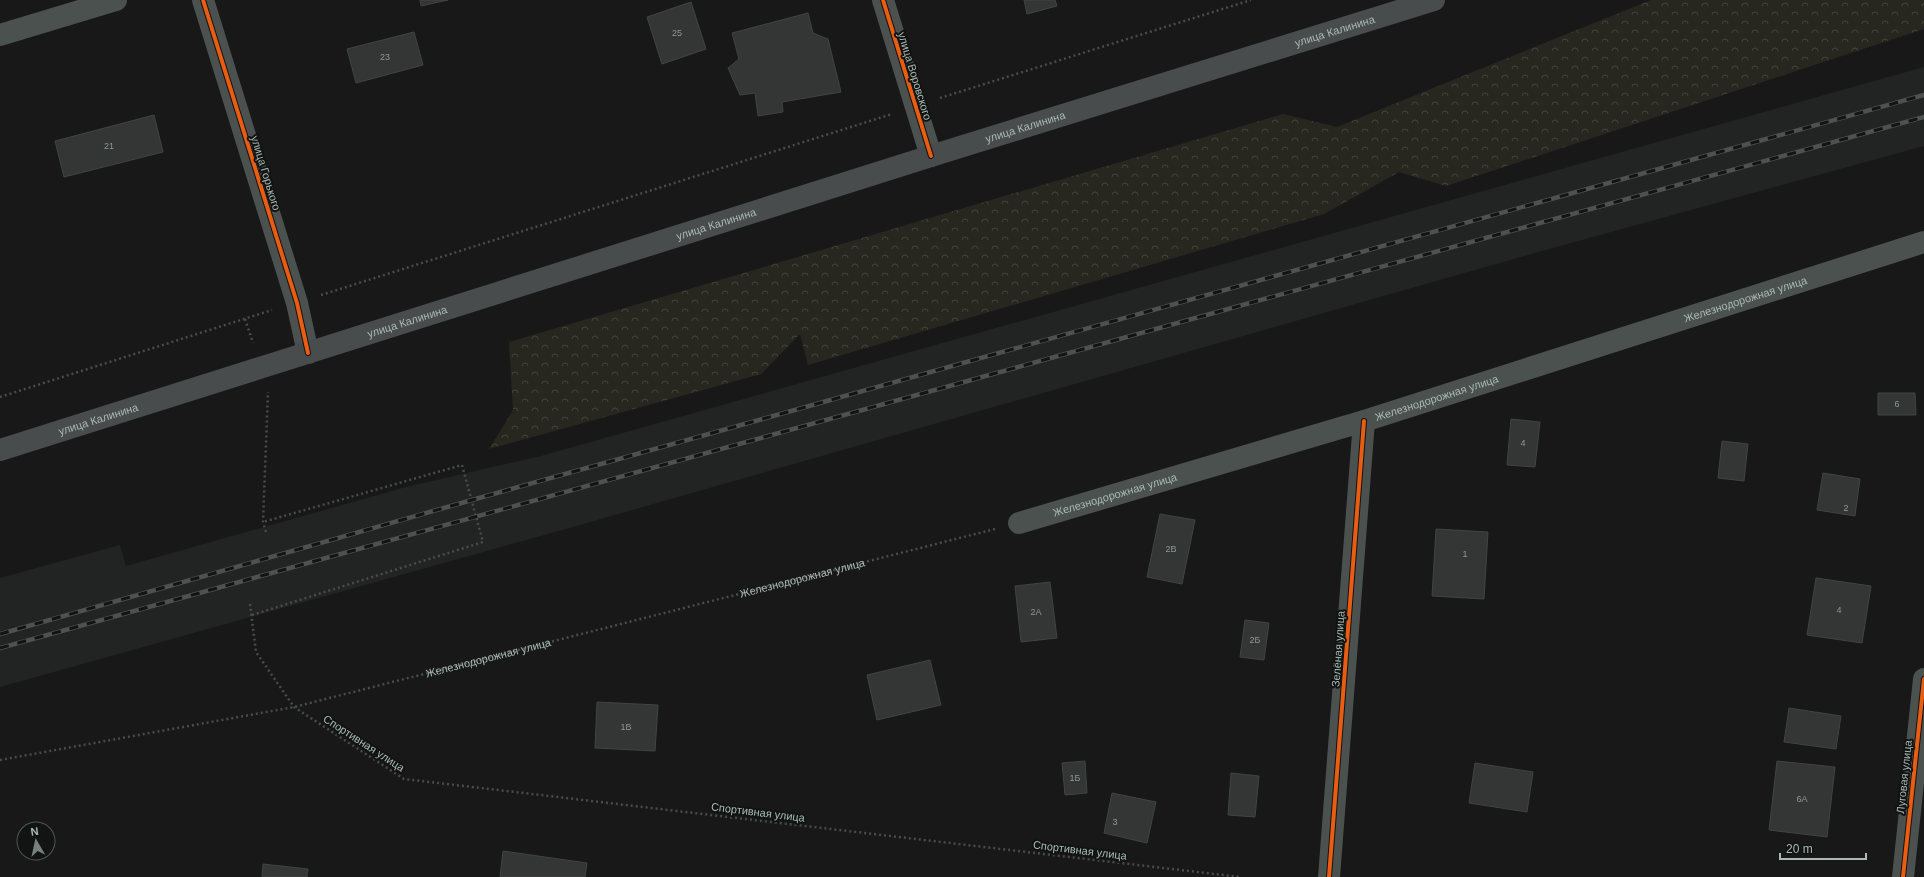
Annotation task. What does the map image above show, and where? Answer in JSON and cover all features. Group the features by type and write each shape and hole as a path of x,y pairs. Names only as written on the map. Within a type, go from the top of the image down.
{"main road":[{"name":"улица Калинина","path":"0,450 931,156 1434,0"}],"street":[{"path":"0,35 116,0"},
{"name":"улица Горького","path":"203,0 297,303 308,353"},
{"name":"улица Воровского","path":"883,0 914,106 931,156"},
{"name":"Железнодорожная улица","path":"1019,523 1364,422 1924,242"},
{"name":"Зелёная улица","path":"1329,877 1364,422"},
{"name":"Луговая улица","path":"1903,877 1924,680"}],"path":[{"path":"0,397 1251,0"},
{"path":"245,319 268,389 263,522 266,532"},
{"path":"252,615 483,542 462,465 263,522"},
{"path":"250,604 256,652 294,707"}],"shaded area":[{"path":"1924,67 1924,146 1531,254 562,530 0,687 0,578 120,545 126,566 406,487 541,456"}],"green space":[{"path":"1651,0 1924,0 1924,29 1446,186 1399,172 1324,214 808,365 800,334 761,374 489,449 513,410 509,342 1283,114 1337,127"}],"building":[{"path":"420,0 448,0 421,6"},
{"path":"1024,0 1055,0 1057,6 1027,14"},
{"path":"691,2 706,49 662,64 647,17"},
{"path":"808,13 813,33 828,39 841,92 782,102 783,112 758,116 755,93 740,95 728,68 739,59 732,33"},
{"path":"414,32 423,65 356,83 347,49"},
{"path":"154,115 163,152 64,177 55,141"},
{"path":"1878,393 1915,393 1916,415 1878,415"},
{"path":"1511,419 1540,422 1535,467 1507,465"},
{"path":"1722,441 1748,444 1744,481 1718,478"},
{"path":"1823,473 1860,479 1855,516 1817,510"},
{"path":"1160,514 1195,520 1182,584 1147,577"},
{"path":"1436,529 1488,532 1484,599 1432,596"},
{"path":"1816,578 1871,586 1862,643 1807,635"},
{"path":"1050,582 1057,638 1021,642 1015,586"},
{"path":"1245,620 1269,623 1264,660 1240,657"},
{"path":"930,660 941,705 877,720 867,675"},
{"path":"597,702 658,705 655,751 595,748"},
{"path":"1789,708 1841,716 1836,749 1784,742"},
{"path":"1085,761 1087,793 1065,795 1062,763"},
{"path":"1777,761 1835,767 1827,837 1769,830"},
{"path":"1475,763 1533,772 1527,812 1469,803"},
{"path":"1231,773 1259,776 1255,817 1228,815"},
{"path":"1112,793 1156,802 1147,843 1104,833"},
{"path":"503,851 587,863 585,877 500,877"},
{"path":"263,864 308,869 307,877 262,877"}],"railway":[{"path":"0,634 472,500 1924,95"},
{"path":"0,648 1924,117"}],"cycle path":[{"path":"203,0 297,303 308,353"},
{"path":"883,0 931,156"},
{"path":"1329,877 1364,421"},
{"path":"1903,877 1924,679"}]}
